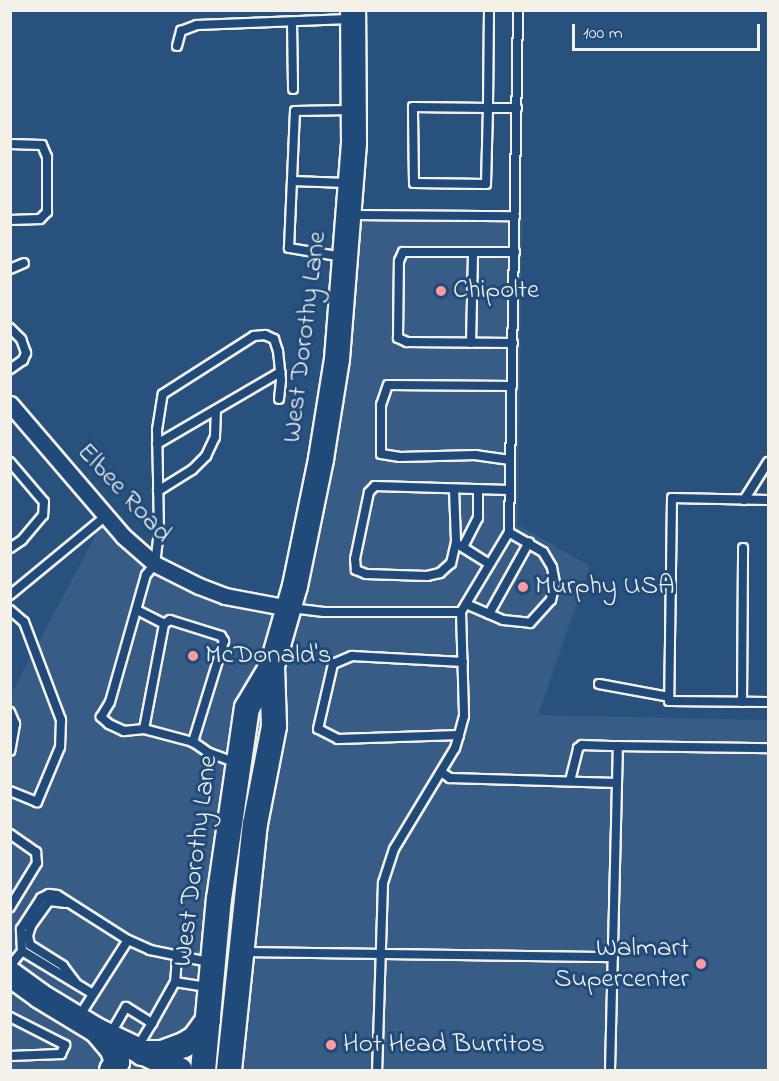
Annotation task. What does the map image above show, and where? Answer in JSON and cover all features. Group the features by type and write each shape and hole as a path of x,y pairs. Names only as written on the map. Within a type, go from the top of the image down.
{"main road":[{"name":"West Dorothy Lane","path":"203,1071 213,963 247,708 272,666 289,608 327,425 349,215 354,110 354,15"},
{"name":"West Dorothy Lane","path":"229,1071 255,824 274,726 272,666"},
{"path":"10,974 97,1032 180,1071"},
{"path":"138,1052 162,1053 184,1045 195,1038 208,1020"},
{"path":"97,1032 113,1050 117,1062 112,1071"},
{"path":"234,1036 237,1056 248,1071"}],"street":[{"name":"Elbee Road","path":"10,404 123,536 155,564 225,596 262,605 289,608"}],"lane":[{"path":"489,10 488,108 486,184 414,183 413,106 488,108 517,108"},
{"path":"377,1071 382,955 382,883 394,849 441,772 459,735 464,716 461,612 509,532 518,10"},
{"path":"177,45 181,31 188,27 291,22 354,15"},
{"path":"291,22 293,89"},
{"path":"346,258 289,248 295,111 354,110"},
{"path":"10,144 42,145 47,157 47,212 40,219 10,220"},
{"path":"292,181 351,183"},
{"path":"349,215 515,216"},
{"path":"513,343 407,342 398,338 399,261 403,252 515,252"},
{"path":"471,343 473,252"},
{"path":"10,269 24,263"},
{"path":"10,328 21,339 26,353 23,360 10,369"},
{"path":"238,763 209,753 193,742 144,729 124,731 109,724 101,717 110,702 146,575 155,564 159,531 158,410 163,394 255,336 265,334 274,339 278,351 279,399"},
{"path":"157,444 280,372"},
{"path":"510,460 476,456 399,457 381,454 381,405 388,385 512,386"},
{"path":"158,491 192,471 206,456 214,437 216,410"},
{"path":"10,462 44,502 43,515 22,540 10,548"},
{"path":"744,500 768,462"},
{"path":"454,489 456,542 451,563 440,573 427,576 376,574 356,570 355,559 369,492 375,486 509,490"},
{"path":"463,547 478,518 478,489"},
{"path":"768,501 672,498 669,697 669,701 768,702"},
{"path":"10,595 106,516"},
{"path":"466,604 503,620 530,623 551,600 555,583 552,567 543,552 509,532"},
{"path":"456,542 489,564"},
{"path":"489,614 529,542"},
{"path":"742,548 742,702"},
{"path":"289,608 324,612 461,612"},
{"path":"10,610 24,622 61,720 60,747 37,802 10,791"},
{"path":"137,610 164,624"},
{"path":"144,729 164,624 170,620 220,636 224,641 193,742"},
{"path":"459,735 338,739 318,729 333,664 352,656 463,662"},
{"path":"599,684 669,697"},
{"path":"10,712 15,724 10,751"},
{"path":"570,781 578,748 582,745 768,748"},
{"path":"610,1071 618,746"},
{"path":"441,772 450,778 617,783"},
{"path":"10,834 36,852 37,863 10,907"},
{"path":"10,966 22,951 21,929 41,898 49,894 57,895 128,940 150,950 213,963"},
{"path":"70,904 49,901 31,926 28,936 30,945 63,966 76,983"},
{"path":"97,1032 93,994 128,940"},
{"path":"22,951 93,994"},
{"path":"243,952 613,957"},
{"path":"138,1052 175,982 177,956"},
{"path":"175,982 211,987"},
{"path":"97,1032 126,1007 153,1023"},
{"path":"10,1017 65,1045 61,1054 10,1056"}],"shaded area":[{"path":"349,215 522,219 518,525 590,566 538,715 768,720 768,1070 11,1070 11,694 106,516 155,564 289,608"}],"place":[{"name":"Chipolte","path":"441,291"},
{"name":"Murphy USA","path":"523,587"},
{"name":"McDonald's","path":"193,656"},
{"name":"Walmart Supercenter","path":"701,964"},
{"name":"Hot Head Burritos","path":"331,1045"}]}
